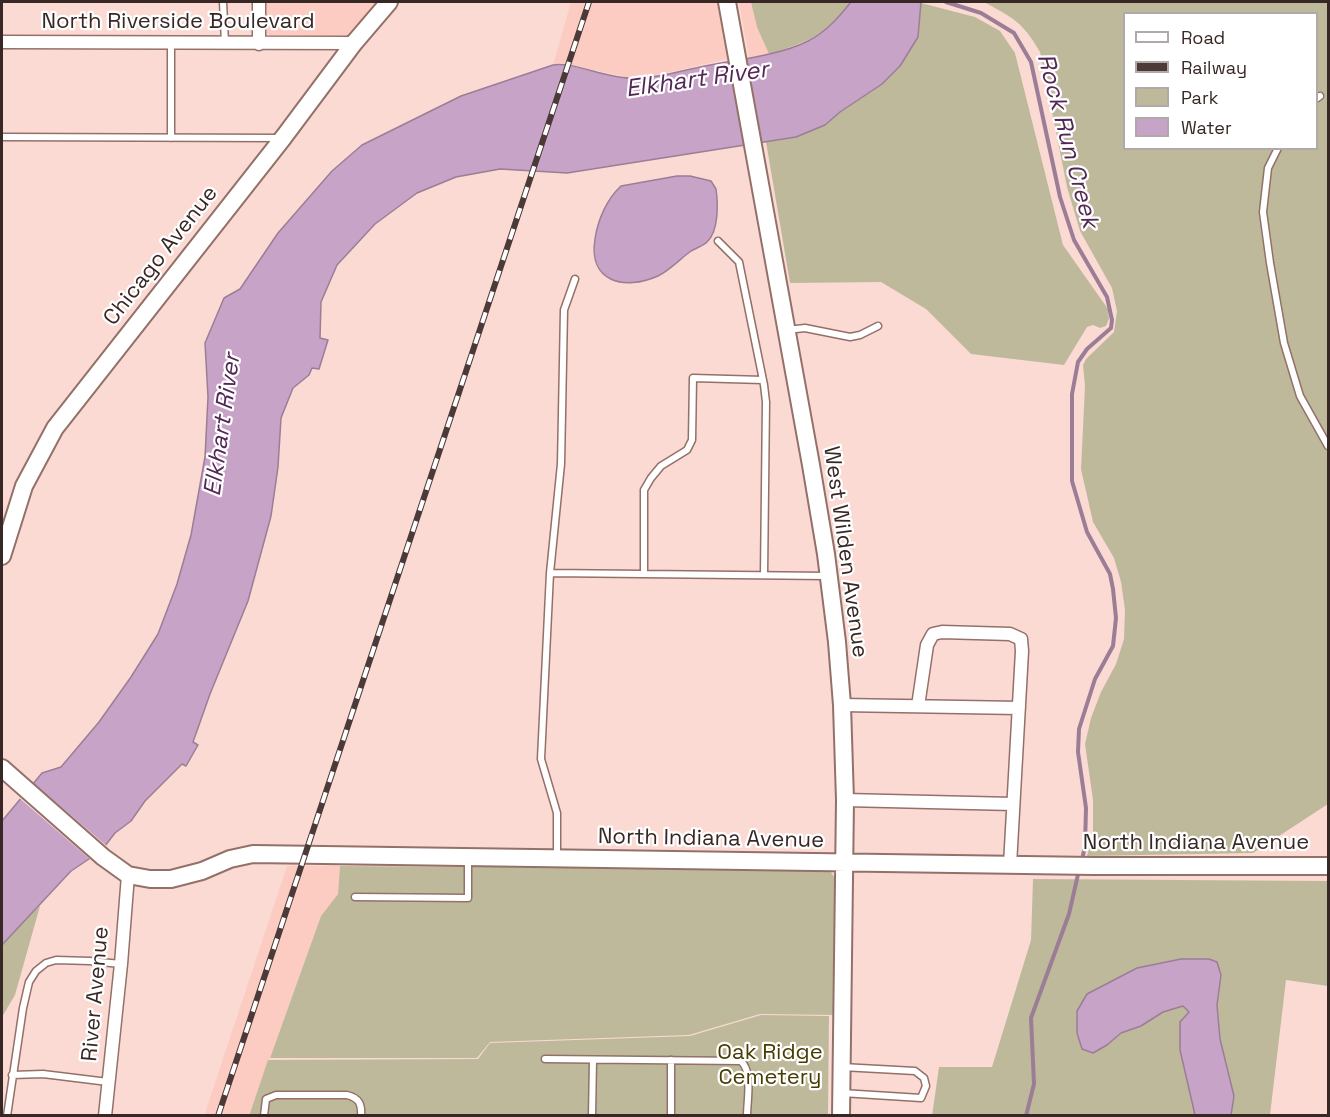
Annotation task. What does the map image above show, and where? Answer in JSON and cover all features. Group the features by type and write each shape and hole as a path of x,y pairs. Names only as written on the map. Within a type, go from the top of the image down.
{"street":[{"path":"259,44 260,2"},
{"name":"Chicago Avenue","path":"2,556 8,514 55,428 283,138 354,43 389,2"},
{"name":"West Wilden Avenue","path":"727,2 829,576 837,642 842,705 845,800 841,1116"},
{"name":"North Riverside Boulevard","path":"2,42 354,43"},
{"path":"918,706 927,645 933,634 942,632 1010,634 1021,639 1010,865"},
{"path":"842,705 1019,708"},
{"name":"North Indiana Avenue","path":"2,768 103,857 128,875 150,879 171,879 195,873 230,859 253,854 1064,866 1329,866"},
{"path":"845,800 1013,804"},
{"name":"River Avenue","path":"105,1116 128,875"}],"lane":[{"path":"223,2 225,44"},
{"path":"171,43 171,138"},
{"path":"2,137 283,138"},
{"path":"1277,150 1268,168 1263,212 1270,264 1284,343 1300,396 1329,446"},
{"path":"718,241 739,262 763,380 766,402 764,575"},
{"path":"557,859 557,813 542,759 550,573 561,464 564,310 575,279"},
{"path":"786,330 805,328 850,337 878,326"},
{"path":"644,574 645,490 651,478 662,466 687,450 692,440 693,378 763,380"},
{"path":"550,573 829,576"},
{"path":"355,897 468,898 468,858"},
{"path":"7,1116 29,982 36,971 46,963 56,960 121,964"},
{"path":"545,1059 741,1061 746,1066 747,1074 747,1116"},
{"path":"592,1116 593,1060"},
{"path":"671,1060 671,1116"},
{"path":"841,1093 921,1098 926,1086 924,1078 915,1071 842,1067"},
{"path":"12,1075 43,1074 109,1082"},
{"path":"264,1116 266,1099 276,1095 347,1095 355,1097 360,1103 362,1116"}],"shaded area":[{"path":"264,2 378,2 350,35 344,38 272,38 267,33"},
{"path":"571,2 717,2 728,59 652,76 627,77 561,63 553,65"},
{"path":"739,2 851,2 769,54 749,58"},
{"path":"287,866 340,866 338,894 321,916 249,1115 204,1116"}],"green space":[{"path":"751,2 851,2 833,23 815,36 769,54 757,27"},
{"path":"984,2 1328,2 1328,804 1253,853 1087,856 1093,835 1093,800 1085,744 1091,718 1101,692 1116,664 1124,639 1125,610 1121,582 1114,558 1093,522 1081,469 1085,386 1083,365 1086,359 1114,332 1117,311 1112,288 1080,231 1067,187 1040,52 1022,27"},
{"path":"921,3 975,17 1000,31 1015,53 1063,245 1108,309 1109,319 1106,326 1087,327 1064,365 971,354 926,309 881,282 790,283 766,142 796,137 825,125 882,84 918,38"},
{"path":"340,866 829,869 836,880 835,1015 760,1014 689,1035 490,1042 477,1058 270,1058 321,916 338,894"},
{"path":"1033,879 1328,881 1328,986 1286,980 1270,1115 1231,1115 1234,1096 1220,1039 1217,1005 1221,975 1181,959 1107,1045 1121,1033 1141,1026 1163,1012 1183,1006 1189,1012 1195,1115 932,1116 939,1067 992,1067 1031,940"},
{"path":"40,906 15,995 2,1017 2,945"},
{"name":"Oak Ridge Cemetery","path":"761,1015 829,1016 828,1115 249,1116 268,1060 478,1059 490,1043 690,1036"}],"water":[{"name":"Elkhart River","path":"851,2 921,2 918,37 900,66 882,84 825,125 796,137 567,173 500,169 456,177 417,193 375,224 337,265 321,302 320,338 328,340 319,369 312,368 309,375 293,388 281,418 278,467 271,516 248,601 193,742 198,745 186,766 182,764 145,801 131,821 115,833 101,851 71,871 2,945 2,821 42,773 61,767 99,722 158,634 177,584 191,535 205,457 208,397 205,343 224,298 240,289 278,233 332,171 362,145 461,96 553,65 569,65 620,77 639,78 758,56 797,46 815,37 832,24"},
{"path":"677,176 690,176 711,181 716,189 716,224 707,242 691,251 662,274 645,280 633,283 621,282 603,274 594,254 595,239 604,210 616,191 621,186"},
{"path":"1181,959 1209,959 1217,962 1221,975 1217,1005 1220,1039 1234,1096 1231,1115 1195,1115 1180,1050 1180,1022 1189,1012 1183,1006 1163,1012 1141,1026 1121,1033 1093,1053 1082,1049 1077,1033 1077,1011 1087,994 1137,968"}],"pier":[{"path":"31,781 108,847 103,853 92,861 18,797"}],"waterway":[{"name":"Rock Run Creek","path":"946,2 981,13 1014,33 1031,62 1060,197 1074,240 1107,297 1112,320 1111,328 1087,349 1078,362 1072,394 1072,481 1087,532 1110,574 1116,618 1113,646 1095,679 1079,729 1078,752 1086,808 1085,846 1082,860"},
{"name":"Rock Run Creek","path":"1026,1116 1034,1084 1031,1018 1069,914 1079,870"}],"railway":[{"path":"218,1116 589,2"}]}
